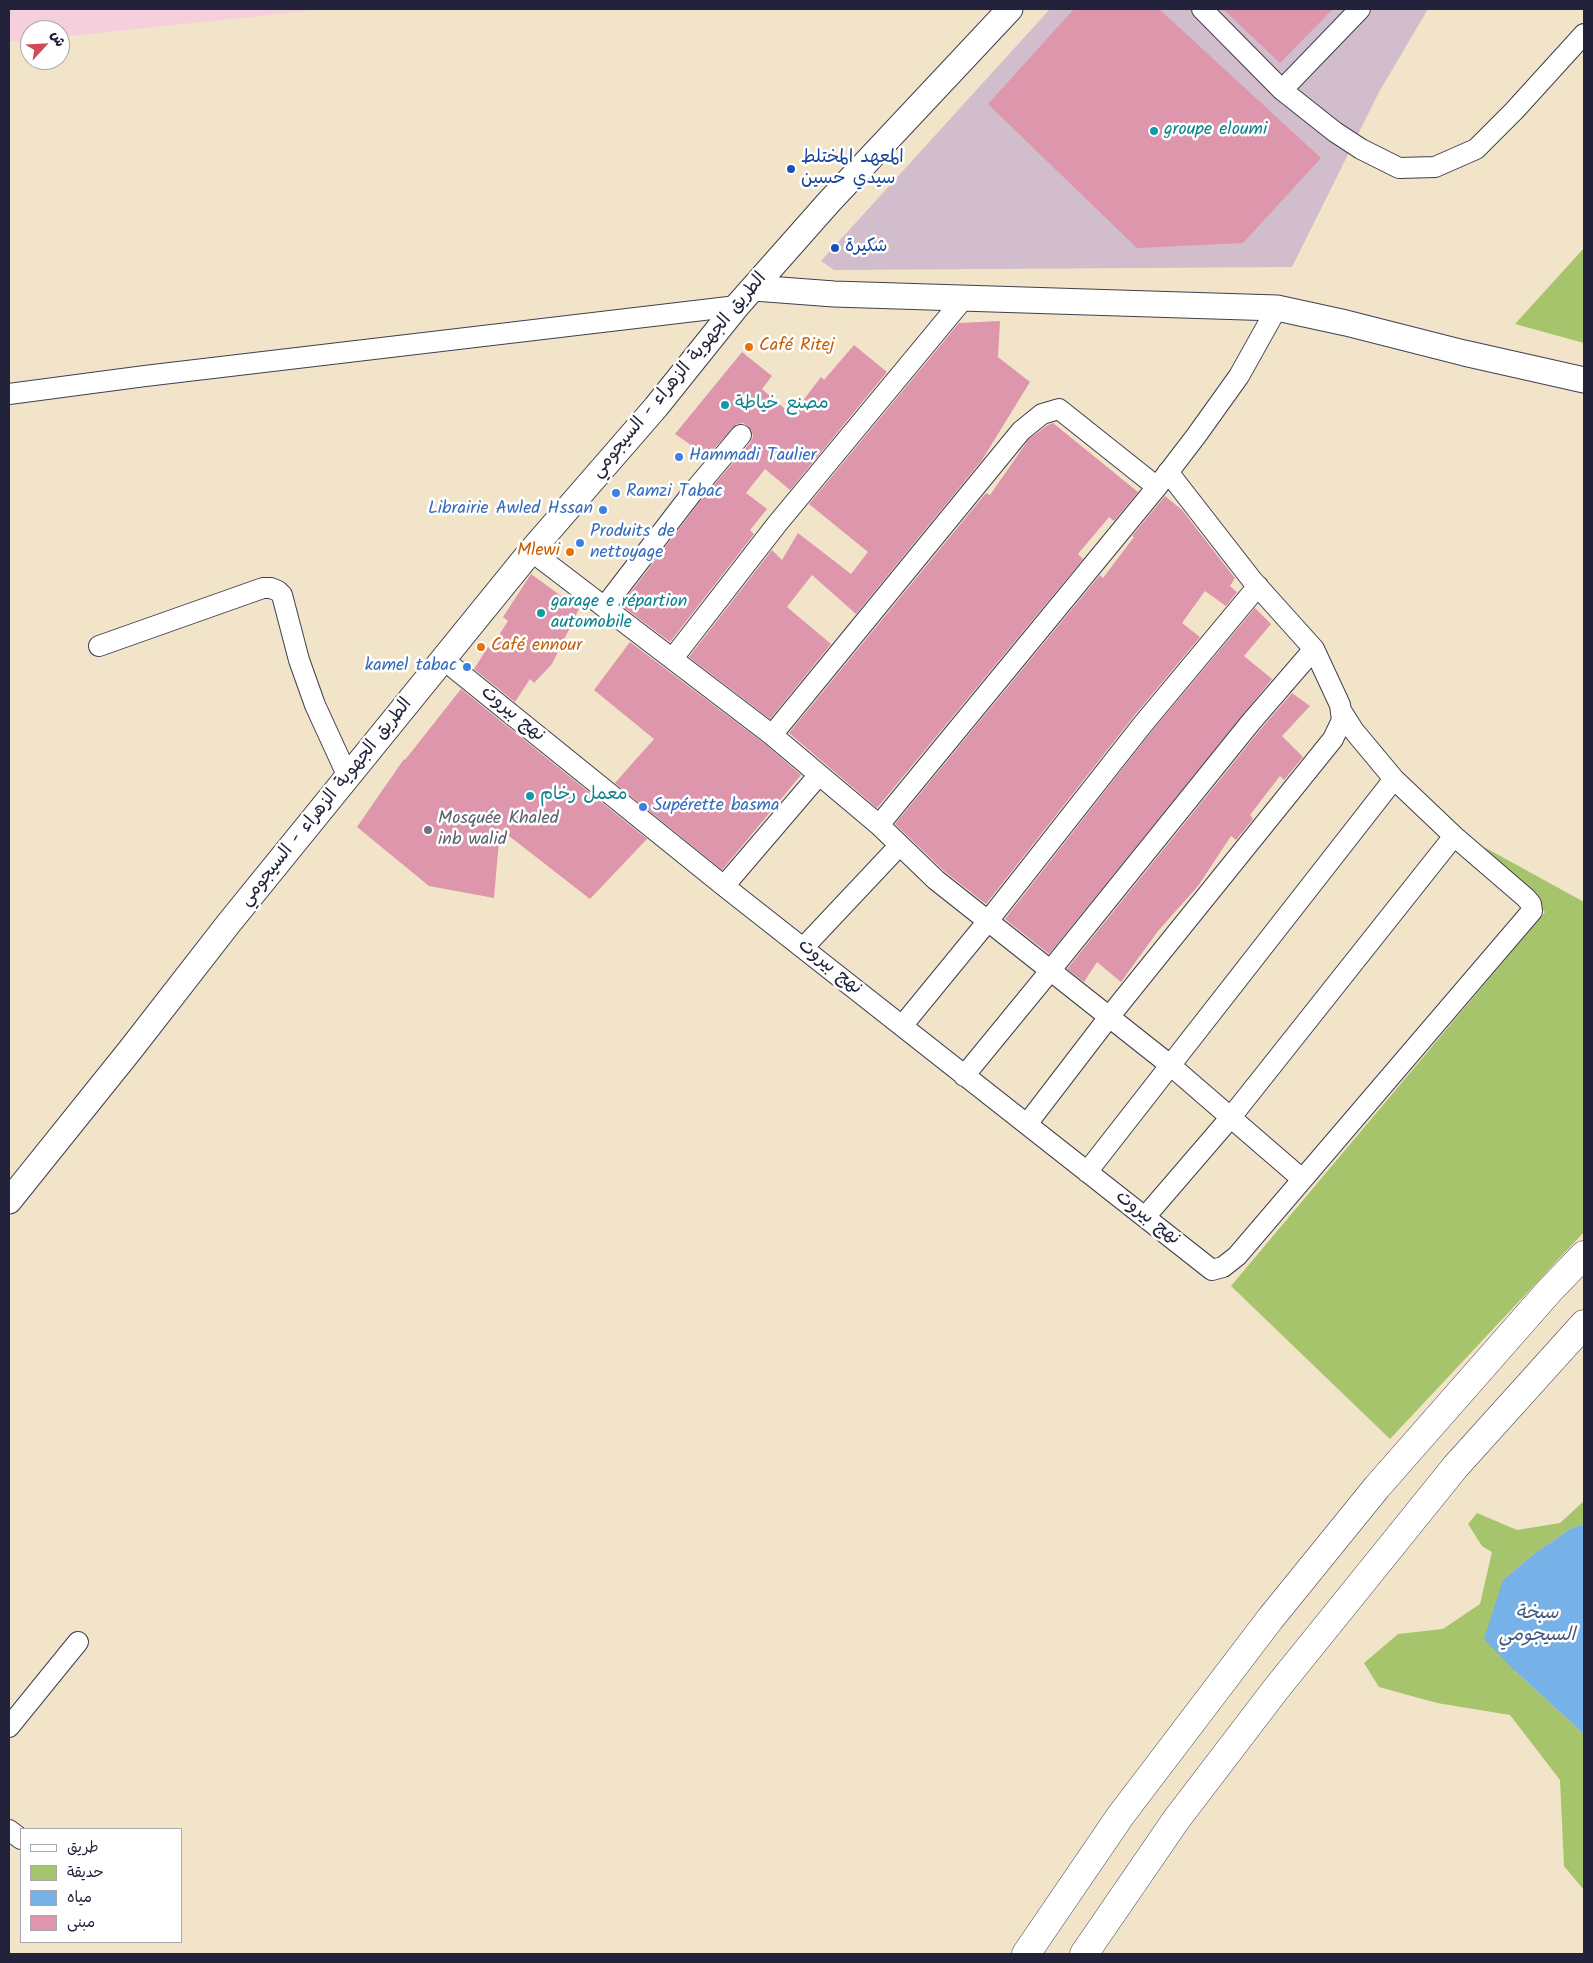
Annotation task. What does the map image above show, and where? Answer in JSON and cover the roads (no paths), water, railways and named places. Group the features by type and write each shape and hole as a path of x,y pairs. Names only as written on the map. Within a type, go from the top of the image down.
{"highway":[{"path":"1026,1954 1121,1815 1270,1618 1377,1487 1550,1290 1584,1255"},
{"path":"1084,1954 1171,1827 1276,1689 1456,1466 1584,1324"}],"main road":[{"name":"الطريق الجهوية الزهراء - السيجومي","path":"9,1201 229,923 531,551 656,407 737,306 829,202 1010,9"},
{"path":"754,288 834,294 1276,308 1584,380"}],"street":[{"path":"1202,9 1282,90 1361,149 1399,168 1435,167 1476,149 1514,111 1584,34"},
{"path":"1282,90 1360,9"},
{"path":"673,658 777,524 965,297"},
{"path":"9,394 145,376 737,306"},
{"path":"879,825 1162,480 1239,376 1276,308"},
{"path":"531,551 772,735 818,776 879,825 936,880 1170,1065 1302,1178 1532,911 1531,904 1526,898 1454,836 1394,779 1354,731 1342,712 1314,649 1162,480 1059,409 1042,414 1021,431 772,735"},
{"path":"605,606 692,493 741,435"},
{"path":"902,1026 988,921 1143,724 1258,586"},
{"path":"99,646 262,588 272,588 278,591 282,595 299,660 312,696 348,777"},
{"path":"964,1076 1251,722 1314,649"},
{"name":"نهج بيروت","path":"444,660 724,886 804,947 964,1076 1212,1270 1217,1270 1237,1256 1302,1178"},
{"path":"1027,1124 1109,1017 1333,739 1339,729 1342,712"},
{"path":"724,886 818,776"},
{"path":"1087,1172 1394,779"},
{"path":"1145,1217 1231,1117 1454,836"},
{"path":"804,947 899,846"},
{"path":"9,1727 78,1642"},
{"path":"9,1830 20,1838"}],"water":[{"name":"سبخة السيجومي","path":"1584,1524 1584,1734 1514,1670 1484,1639 1503,1580 1534,1554 1570,1529"}],"place":[{"name":"groupe eloumi","path":"1154,131"},
{"name":"المعهد المختلط سيدي حسين","path":"791,169"},
{"name":"شكيرة","path":"835,248"},
{"name":"Café Ritej","path":"749,347"},
{"name":"مصنع خياطة","path":"725,405"},
{"name":"Hammadi Taulier","path":"679,457"},
{"name":"Ramzi Tabac","path":"616,493"},
{"name":"Librairie Awled Hssan","path":"603,510"},
{"name":"Produits de nettoyage","path":"580,543"},
{"name":"Mlewi","path":"570,552"},
{"name":"garage e répartion automobile","path":"541,613"},
{"name":"Café ennour","path":"481,647"},
{"name":"kamel tabac","path":"467,667"},
{"name":"معمل رخام","path":"530,796"},
{"name":"Supérette basma","path":"643,807"},
{"name":"Mosquée Khaled inb walid","path":"428,830"}]}
